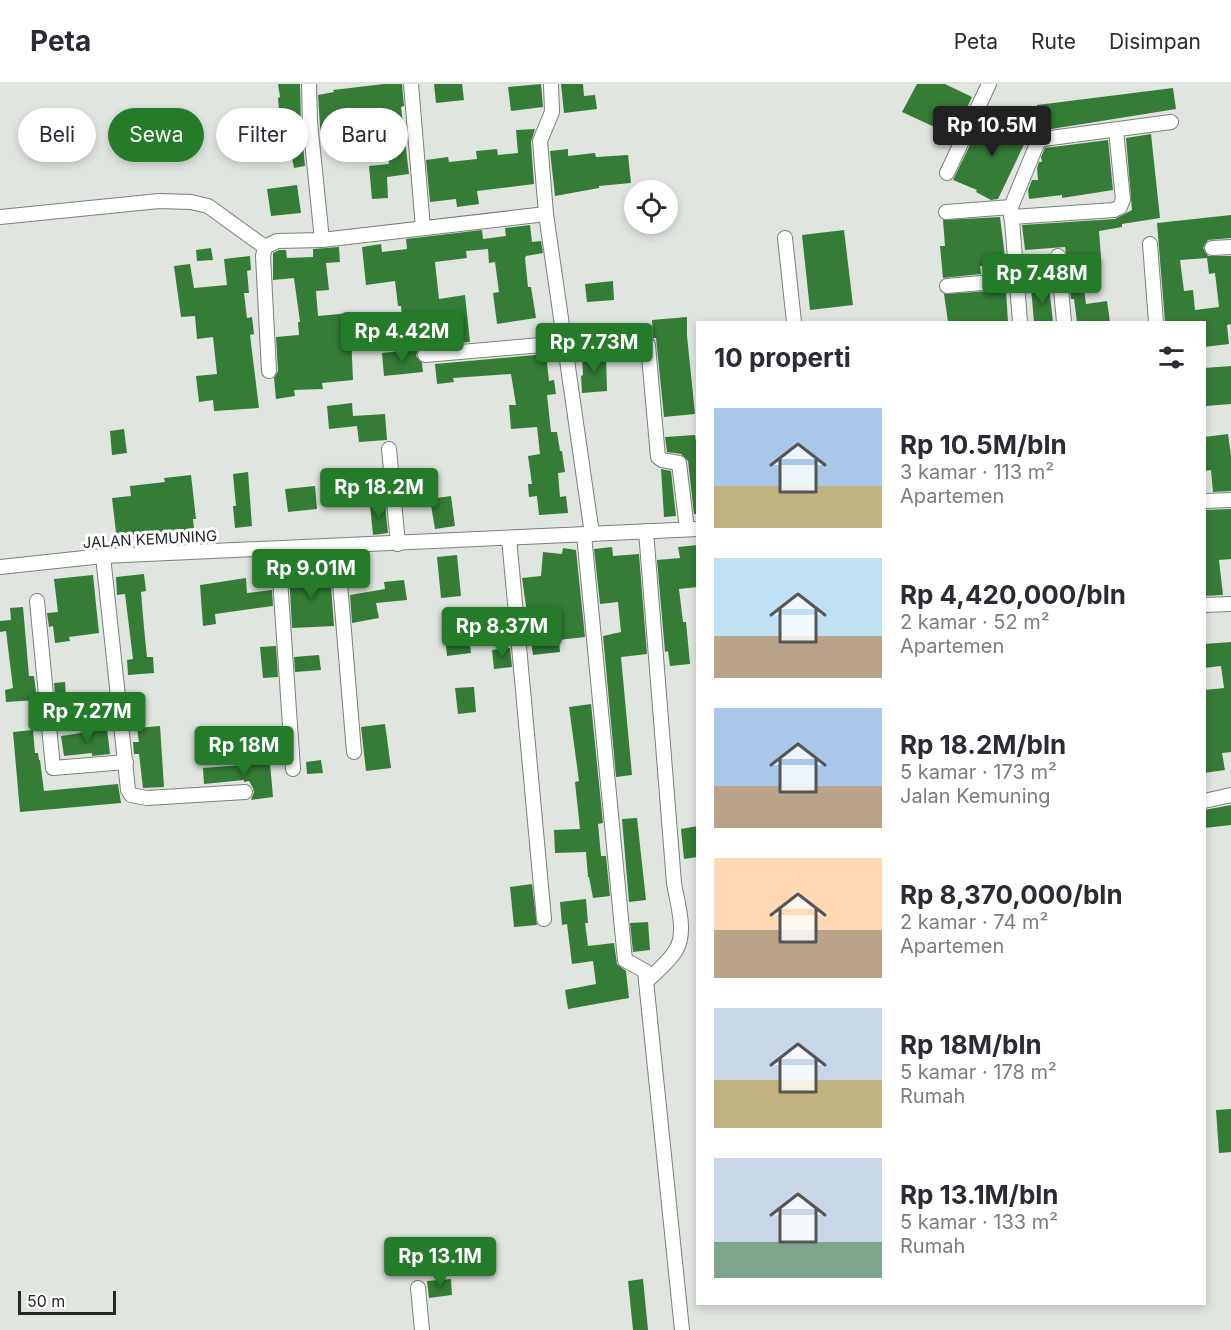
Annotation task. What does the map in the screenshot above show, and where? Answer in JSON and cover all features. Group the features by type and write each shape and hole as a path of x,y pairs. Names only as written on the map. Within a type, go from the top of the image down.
{"street":[{"path":"309,84 310,122 322,240"},
{"path":"411,84 423,228"},
{"path":"551,84 552,112 540,141 546,214 565,343 588,535 625,960 643,968 646,982 682,1330"},
{"path":"947,173 989,84"},
{"path":"1020,321 1011,212 1037,144 1041,140 1171,122"},
{"path":"946,212 1114,210 1120,207 1123,199 1116,131"},
{"path":"0,217 159,201 191,202 208,206 265,247"},
{"path":"265,247 277,242 322,240 546,214"},
{"path":"785,238 794,321"},
{"path":"1150,244 1156,321"},
{"path":"265,247 263,256 269,371"},
{"path":"1212,248 1231,247"},
{"path":"1059,256 1064,321"},
{"path":"947,286 1016,280"},
{"path":"425,355 565,343"},
{"path":"648,345 658,457 679,463 692,529"},
{"path":"389,449 398,544"},
{"path":"1206,501 1231,500"},
{"name":"JALAN KEMUNING","path":"0,567 103,556 278,550 692,529"},
{"path":"646,531 680,937 678,948 646,982"},
{"path":"508,538 544,919"},
{"path":"337,547 354,752"},
{"path":"278,550 292,769"},
{"path":"103,556 128,790 131,795 138,798 245,792"},
{"path":"37,601 53,768 126,762"},
{"path":"1206,605 1231,604"},
{"path":"1206,801 1231,795"},
{"path":"418,1288 422,1330"}],"building":[{"path":"278,84 300,84 301,108 279,108 278,98 280,97"},
{"path":"402,84 404,106 401,108 320,108 320,126 318,95 334,92 333,90"},
{"path":"434,84 462,84 464,100 436,103"},
{"path":"541,84 543,107 511,111 508,87"},
{"path":"561,84 583,84 584,96 595,95 597,109 564,113"},
{"path":"917,84 945,84 972,97 954,136 902,112"},
{"path":"1173,88 1176,109 1039,131 1037,105"},
{"path":"985,114 1008,125 1010,122 1030,132 998,199 991,200 976,192 977,190 953,180"},
{"path":"535,129 531,142 534,184 477,191 479,204 457,207 456,199 430,202 426,160 448,157 449,162 477,159 476,151 497,149 498,155 518,153 516,130"},
{"path":"1151,134 1160,218 1122,224 1122,227 1099,231 1101,257 1080,259 1086,304 1107,301 1110,321 1077,321 1074,299 1071,299 1065,247 1025,250 1022,225 1115,219 1132,210 1126,138"},
{"path":"1108,140 1113,190 1062,198 1062,195 1029,199 1028,190 1032,180 1038,180 1037,168 1039,162 1042,162 1041,157 1045,148"},
{"path":"568,149 568,156 595,153 596,157 628,155 631,180 624,180 624,184 599,186 599,188 555,196 550,151"},
{"path":"293,162 305,162 305,166 294,168"},
{"path":"389,162 408,162 409,174 387,177 388,198 372,199 369,166 389,164"},
{"path":"297,185 301,213 271,216 267,189"},
{"path":"1231,215 1231,238 1208,240 1203,248 1208,256 1231,256 1231,324 1227,325 1229,344 1206,347 1206,321 1165,321 1157,223","holes":["1207,258 1209,274 1215,273 1219,307 1195,310 1193,290 1184,291 1180,260"]},
{"path":"1000,217 1006,265 980,266 981,274 943,278 940,246 945,246 943,220"},
{"path":"530,225 532,242 541,241 543,253 525,258 528,287 531,287 536,318 497,324 493,293 499,292 495,262 489,263 488,249 466,251 467,258 435,262 439,299 465,295 470,342 445,344 445,338 411,341 409,319 402,319 395,281 366,285 362,247 381,244 382,252 407,249 406,239 482,230 483,239 506,236 505,228"},
{"path":"844,230 853,305 810,310 802,235"},
{"path":"339,247 340,262 326,263 329,290 316,291 318,316 350,313 353,380 322,383 323,389 294,390 295,396 276,399 274,378 278,371 276,337 299,335 298,322 300,322 294,278 273,280 273,253 286,250 287,258 313,257 313,249"},
{"path":"211,248 213,260 197,261 196,250"},
{"path":"250,256 251,270 247,271 249,293 244,293 247,318 252,317 254,334 250,335 259,408 214,411 213,400 199,402 196,376 217,374 213,337 197,339 195,316 181,317 174,266 190,264 194,288 227,285 224,259"},
{"path":"613,281 614,300 587,302 585,284"},
{"path":"1049,286 1053,321 1034,321 1031,288"},
{"path":"1006,290 1008,321 948,321 944,294"},
{"path":"687,317 695,414 664,417 652,320"},
{"path":"418,349 416,356 422,363 423,372 384,376 382,353"},
{"path":"546,354 549,381 554,380 556,394 547,395 551,432 557,432 560,451 562,451 565,472 558,473 560,497 566,496 568,513 539,515 537,496 529,497 528,484 532,484 528,456 540,454 537,427 511,429 509,405 516,405 511,374 453,378 454,382 437,384 435,364"},
{"path":"606,355 607,391 582,393 582,357"},
{"path":"1231,366 1231,404 1206,406 1206,368"},
{"path":"352,403 353,416 385,414 387,440 359,442 357,426 329,429 327,406"},
{"path":"124,429 127,453 112,455 110,431"},
{"path":"1228,434 1231,456 1231,491 1213,492 1211,470 1206,471 1206,437"},
{"path":"695,435 696,514 694,514 688,461 681,454 667,452 665,437"},
{"path":"429,468 432,493 403,496 400,471"},
{"path":"661,469 671,471 676,516 664,517"},
{"path":"248,472 252,526 235,528 233,506 236,506 233,474"},
{"path":"191,475 196,519 193,519 195,538 178,540 177,530 131,535 132,539 117,541 112,498 131,496 130,486 165,482 164,478"},
{"path":"315,486 317,509 288,512 285,489"},
{"path":"451,496 455,526 435,529 430,499"},
{"path":"385,504 388,533 373,535 370,505"},
{"path":"1231,509 1231,559 1219,560 1223,595 1206,596 1206,510"},
{"path":"696,545 696,587 679,589 683,622 686,622 690,664 670,666 668,651 665,652 657,560 680,558 678,547"},
{"path":"612,547 613,556 639,554 647,654 621,657 632,775 616,777 603,636 621,632 618,602 600,604 594,549"},
{"path":"563,548 576,550 585,637 559,640 560,652 533,655 522,578 541,576 543,552 562,554"},
{"path":"457,555 461,596 441,598 437,557"},
{"path":"330,572 334,626 292,628 289,574"},
{"path":"144,574 146,591 141,592 144,628 147,657 153,657 154,673 128,675 127,660 133,659 125,594 117,595 116,577"},
{"path":"93,575 99,633 69,637 70,641 55,643 53,626 49,627 47,613 58,612 54,579"},
{"path":"246,578 247,593 272,590 273,606 215,614 216,624 203,626 200,585"},
{"path":"404,580 407,600 376,603 379,618 352,623 350,595 385,589 384,582"},
{"path":"23,607 29,676 34,676 37,700 6,702 5,690 13,688 6,631 0,632 0,621 11,620 10,608"},
{"path":"469,635 471,653 447,656 445,637"},
{"path":"1231,642 1231,752 1222,753 1225,770 1206,773 1206,690 1224,688 1221,666 1206,668 1206,644"},
{"path":"276,646 278,677 263,678 260,647"},
{"path":"510,648 512,667 494,669 492,650"},
{"path":"319,655 321,670 295,672 294,657"},
{"path":"65,682 66,695 55,696 54,683"},
{"path":"474,687 476,712 458,714 455,688"},
{"path":"591,704 603,823 598,824 601,856 606,856 610,896 593,898 586,852 555,853 554,830 580,829 575,782 579,781 569,707"},
{"path":"385,724 391,768 366,771 361,727"},
{"path":"160,726 164,787 143,788 139,754 134,754 133,742 139,742 137,728"},
{"path":"107,729 110,754 64,756 61,736"},
{"path":"33,730 35,753 38,753 40,760 44,791 118,784 121,803 20,812 13,732"},
{"path":"321,760 323,773 307,774 306,762"},
{"path":"270,763 273,797 251,800 253,788 249,781 244,782 244,780 204,784 203,768"},
{"path":"1231,805 1231,825 1206,828 1206,810"},
{"path":"637,818 646,900 629,902 622,819"},
{"path":"696,826 696,857 684,859 681,829"},
{"path":"532,884 537,925 514,927 510,887"},
{"path":"586,899 588,923 585,923 588,946 614,943 617,964 626,971 629,998 568,1009 565,990 596,984 593,961 572,964 567,924 562,925 560,902"},
{"path":"648,922 650,950 633,952 630,923"},
{"path":"1231,1109 1231,1152 1219,1153 1216,1110"},
{"path":"451,1279 452,1295 429,1298 427,1281"},
{"path":"643,1279 648,1330 633,1330 628,1281"}]}
